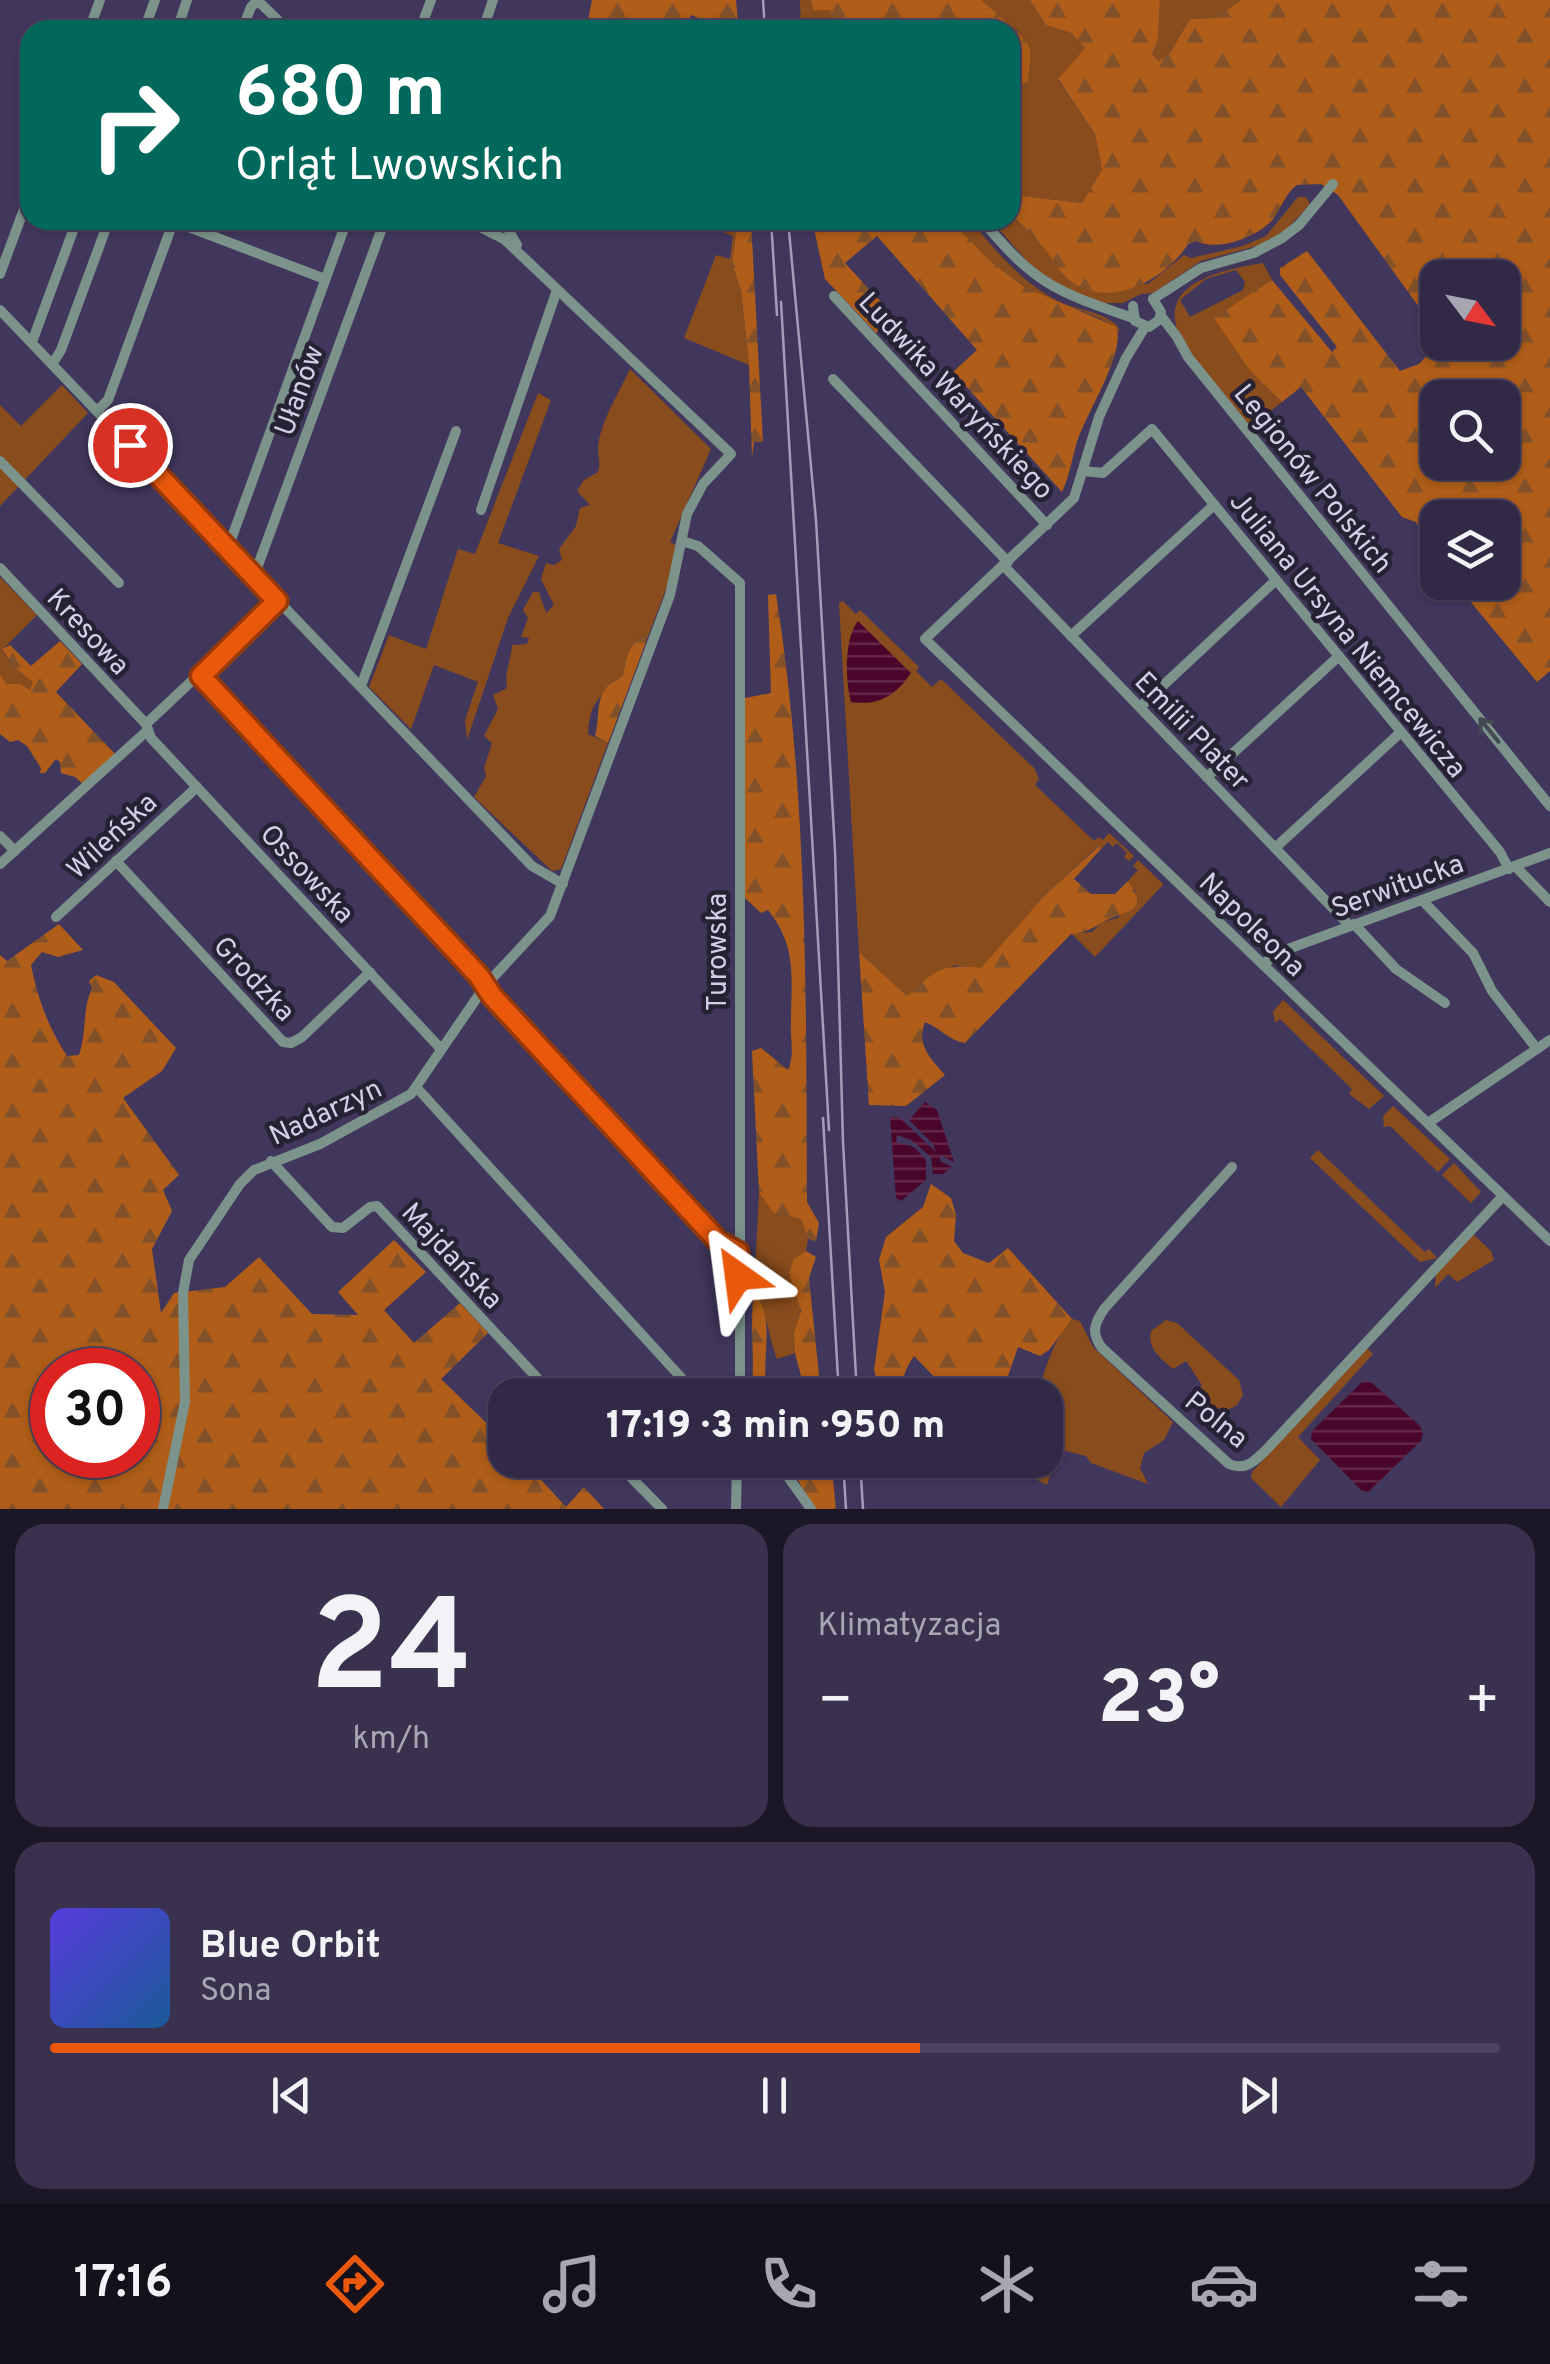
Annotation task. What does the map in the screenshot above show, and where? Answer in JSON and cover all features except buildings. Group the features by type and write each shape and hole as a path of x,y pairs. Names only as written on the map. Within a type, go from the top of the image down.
{"street":[{"path":"257,0 278,20"},
{"path":"990,230 1038,279 1072,298 1153,325 1158,308 1190,274 1272,245 1299,225 1333,184"},
{"path":"0,274 20,220"},
{"path":"32,342 73,230"},
{"path":"53,363 105,230"},
{"path":"98,410 108,400 169,230"},
{"path":"199,230 325,279"},
{"path":"228,548 343,230"},
{"name":"Ułanów","path":"251,573 263,550 381,230"},
{"path":"481,510 557,290 494,232 484,230"},
{"path":"510,230 530,263"},
{"name":"Nadarzyn","path":"163,1509 185,1402 182,1293 189,1260 246,1177 270,1162 320,1144 404,1100 417,1088 486,986 550,916 670,595 687,514 694,497 731,454 557,290"},
{"name":"Ludwika Waryńskiego","path":"834,296 1047,525"},
{"path":"1006,564 1074,498 1095,429 1126,358 1141,298 1158,308"},
{"name":"Legionów Polskich","path":"1158,308 1188,358 1550,806"},
{"path":"0,310 532,866 563,884"},
{"name":"Emilii Plater","path":"833,379 1071,636 1275,848 1396,970 1445,1003"},
{"name":"Juliana Ursyna Niemcewicza","path":"1083,472 1103,473 1152,429 1512,868 1550,902"},
{"path":"361,686 456,431"},
{"path":"0,461 119,583"},
{"path":"1071,636 1214,505"},
{"name":"Turowska","path":"682,541 698,546 740,583 740,1378"},
{"name":"Napoleona","path":"1006,564 925,639 1550,1241"},
{"name":"Kresowa","path":"0,568 147,727"},
{"path":"1140,707 1276,580"},
{"path":"0,864 277,601"},
{"path":"1207,777 1339,656"},
{"path":"201,676 718,1241 738,1252"},
{"name":"Ossowska","path":"147,727 151,738 441,1049"},
{"path":"1275,848 1401,732"},
{"name":"Wileńska","path":"56,917 197,786"},
{"path":"0,836 14,851"},
{"name":"Serwitucka","path":"1262,964 1275,954 1550,854"},
{"name":"Grodzka","path":"116,861 283,1042 291,1044 302,1037 370,972"},
{"path":"1422,900 1473,954 1492,991 1538,1049"},
{"path":"1428,1124 1550,1040"},
{"path":"417,1088 681,1378"},
{"name":"Majdańska","path":"270,1162 332,1227 343,1228 377,1206 538,1378"},
{"name":"Polna","path":"1232,1168 1104,1309 1094,1332 1102,1348 1238,1468 1251,1465 1267,1450 1503,1196"},
{"path":"632,1478 662,1509"},
{"path":"736,1509 737,1478"},
{"path":"788,1478 810,1509"}],"shaded area":[{"path":"800,0 811,0 813,10 830,10 834,18 833,20 801,20"},
{"path":"982,0 1030,0 1046,25 1071,33 1085,48 1058,80 1095,134 1102,171 1082,203 1020,193 1020,86 1028,81 1020,20 1000,20"},
{"path":"1160,0 1242,2 1215,18 1190,19 1170,53 1159,61 1152,54 1158,40"},
{"path":"1298,197 1306,197 1310,204 1287,229 1264,244 1201,261 1153,293 1123,303 1104,303 1069,291 1032,267 1000,230 1020,230 1020,223 1068,279 1148,284 1184,255 1191,258 1243,246 1266,236"},
{"path":"718,230 737,230 732,264 741,290 749,365 684,338 716,255 730,259 733,236"},
{"path":"959,230 979,230 1032,285 1058,301 1110,320 1121,332 1104,320 1024,288 985,257"},
{"path":"1263,263 1272,280 1264,287 1251,372 1282,402 1248,428 1204,375 1176,327 1176,306 1180,300 1190,317 1243,290 1245,282 1236,270 1206,279 1216,274"},
{"path":"1206,279 1180,300 1188,288"},
{"path":"630,369 711,449 670,542 676,545 671,576 649,634 633,646 623,676 598,700 591,713 588,734 608,743 561,869 552,871 474,797 486,776 484,768 492,743 484,736 498,709 493,695 507,688 512,645 527,644 529,638 521,637 528,618 523,610 533,592 539,592 546,613 554,605 541,579 546,563 554,565 562,560 559,549 576,526 580,508 590,505 577,491 584,480 598,472 602,428"},
{"path":"62,385 88,413 0,506 0,405 21,426"},
{"path":"538,393 551,400 498,543 539,556 508,618 467,740 465,720 478,682 434,665 411,729 369,687 389,635 426,649 458,549 475,554"},
{"path":"0,577 37,615 2,650 14,667 34,682 30,690 6,685 0,674"},
{"path":"843,601 856,614 860,610 919,667 916,671 932,687 941,679 1034,768 1039,779 1035,785 1094,841 1099,837 1103,840 1109,833 1134,856 1129,861 1117,843 1113,847 1108,842 1101,849 1098,846 1045,895 981,969 955,965 907,996 859,952 839,603"},
{"path":"858,621 911,673 899,688 878,701 851,702 848,648"},
{"path":"1138,860 1163,884 1095,957 1071,933 1092,932 1102,922 1118,918 1136,892 1128,881 1138,870 1133,866"},
{"path":"1283,1000 1384,1096 1369,1109 1349,1094 1352,1089 1280,1019 1275,1023 1273,1012"},
{"path":"925,1102 937,1110 954,1162 940,1155 940,1161 952,1167 943,1174 933,1174 931,1157 911,1140 897,1135 896,1142 914,1147 926,1160 926,1180 901,1201 896,1198 890,1117 899,1117 936,1152 909,1120"},
{"path":"1393,1106 1450,1159 1438,1172 1390,1126 1384,1127 1383,1116"},
{"path":"1318,1150 1425,1252 1429,1249 1437,1258 1420,1262 1310,1158"},
{"path":"1454,1163 1481,1192 1471,1203 1442,1175"},
{"path":"759,1193 773,1213 801,1219 808,1239 806,1251 792,1265 791,1272 800,1302 795,1353 777,1359 762,1306 754,1292"},
{"path":"1472,1233 1491,1251 1494,1260 1457,1282 1448,1274 1435,1288 1436,1274"},
{"path":"1072,1319 1080,1321 1093,1347 1173,1422 1164,1440 1144,1453 1140,1468 1148,1484 1091,1463 1086,1456 1063,1450 1063,1378 1042,1378"},
{"path":"1166,1320 1177,1323 1239,1380 1243,1395 1237,1405 1226,1411 1214,1407 1196,1392 1202,1385 1186,1361 1173,1369 1156,1353 1151,1331"},
{"path":"1367,1348 1373,1354 1298,1437 1320,1460 1281,1507 1251,1478 1252,1472"},
{"path":"1363,1381 1371,1382 1423,1433 1421,1441 1368,1492 1361,1490 1311,1439 1312,1431"}],"green space":[{"path":"592,0 736,0 738,20 703,20 691,15 689,20 588,20"},
{"path":"811,0 982,0 1004,20 833,20 830,10 813,10"},
{"path":"1030,0 1160,0 1158,40 1152,54 1159,61 1170,53 1190,19 1215,18 1242,0 1550,0 1550,671 1537,682 1469,600 1520,600 1520,500 1420,500 1420,529 1416,522 1402,517 1301,387 1282,402 1251,372 1214,318 1272,280 1332,352 1337,347 1280,275 1280,268 1307,251 1400,371 1423,360 1520,360 1520,260 1420,260 1420,308 1338,195 1321,184 1297,185 1273,219 1258,232 1226,244 1188,244 1166,269 1134,287 1117,292 1083,288 1067,278 1020,223 1020,193 1082,203 1102,170 1095,134 1058,79 1085,48 1071,33 1046,25"},
{"path":"1020,35 1029,47 1028,81 1020,86"},
{"path":"737,230 752,230 763,442 754,442 752,457 749,365 741,290 732,264"},
{"path":"814,230 960,230 1022,286 1117,327 1118,339 1110,368 1078,439 1062,492 953,372 977,350 877,236 845,263 893,315 876,333 825,279"},
{"path":"776,594 800,821 807,1202 819,1223 816,1241 808,1239 801,1219 773,1213 759,1193 752,1051 761,1048 788,1070 792,1052 792,977 784,937 768,910 761,913 745,898 745,698 771,693 768,595"},
{"path":"649,634 608,743 595,736 601,697 608,686 623,676 633,646"},
{"path":"60,641 82,664 56,692 115,754 83,784 61,773 56,759 45,773 40,773 41,768 27,746 18,740 10,742 0,734 0,674 6,684 20,684 30,690 33,682 14,667 2,649 10,645 31,666"},
{"path":"1099,846 1101,849 1074,879 1091,894 1115,894 1128,881 1135,892 1135,906 1091,929 1071,934 965,1043 925,1022 923,1044 945,1075 906,1106 869,1105 859,952 907,996 940,970 981,968 1045,895"},
{"path":"59,924 83,950 58,957 42,952 31,965 44,1012 67,1056 79,1055 92,988 89,981 96,975 114,982 176,1048 162,1071 123,1098 179,1175 163,1190 172,1211 152,1249 161,1313 174,1293 225,1287 259,1257 312,1314 358,1315 338,1292 394,1240 426,1272 384,1310 414,1343 460,1303 488,1333 441,1379 488,1425 488,1478 539,1478 566,1507 584,1487 604,1509 0,1509 0,955 7,961"},
{"path":"931,1184 951,1198 956,1215 954,1241 963,1253 989,1263 1008,1248 1072,1319 1040,1356 1018,1347 1010,1378 935,1378 914,1356 904,1378 876,1378 885,1292 879,1260 886,1237 923,1207"},
{"path":"806,1251 816,1257 809,1278 819,1378 802,1378 795,1353 794,1333 801,1311 789,1273 794,1259"},
{"path":"754,1292 765,1318 766,1378 752,1378"},
{"path":"797,1478 833,1478 836,1509 814,1509"}],"railway":[{"path":"763,0 764,20"},
{"path":"772,230 777,315"},
{"path":"789,230 816,520 835,851 843,1142 856,1378"},
{"path":"781,302 829,1130"},
{"path":"823,1118 838,1378"},
{"path":"844,1478 846,1509"},
{"path":"861,1478 863,1509"}],"route":[{"path":"130,445 277,601 201,676 718,1241 738,1252 738,1276"}]}
